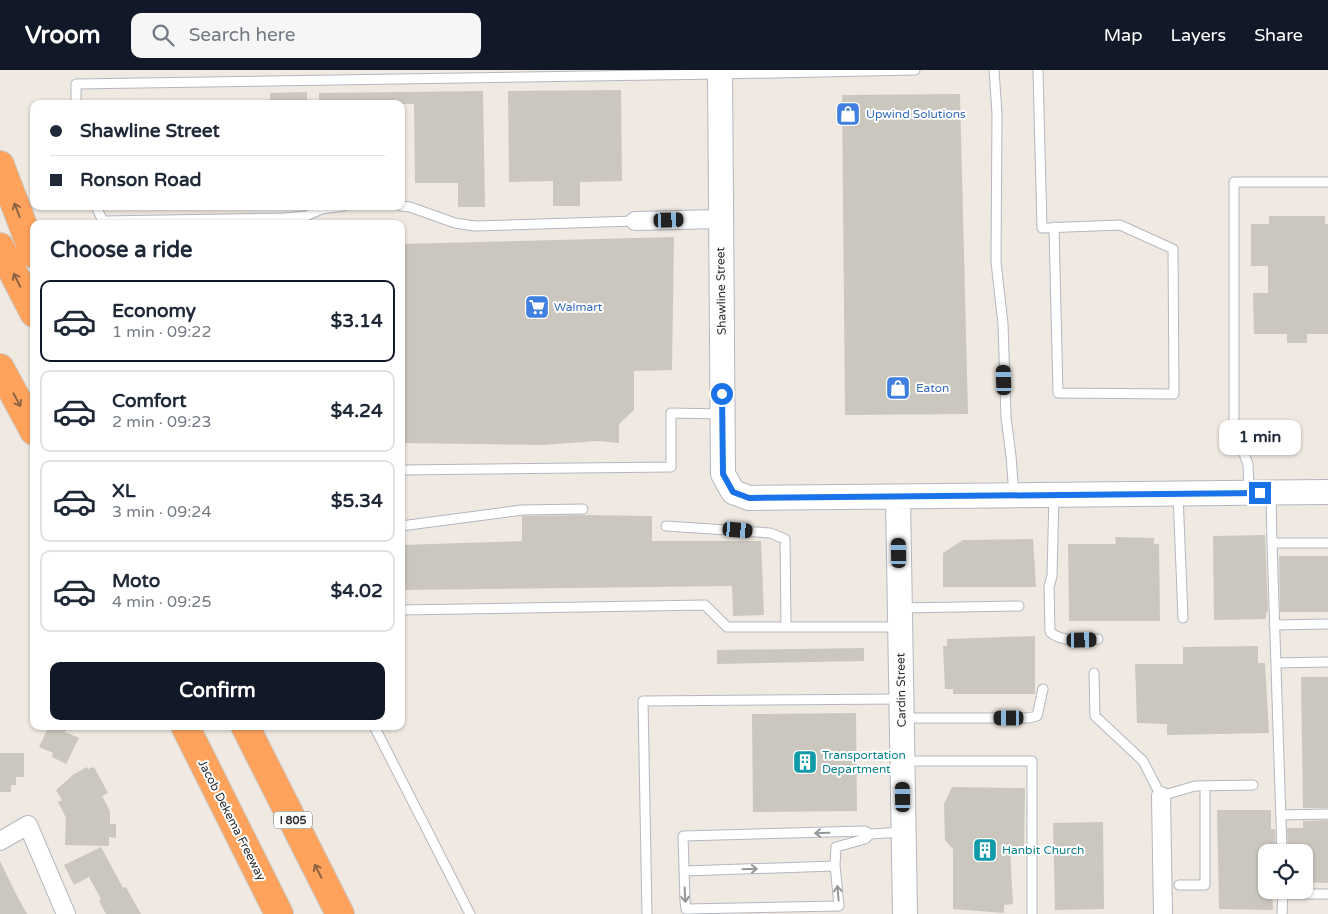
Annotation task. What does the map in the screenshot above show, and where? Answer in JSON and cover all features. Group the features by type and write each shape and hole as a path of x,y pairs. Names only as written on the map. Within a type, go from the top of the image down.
{"highway":[{"path":"0,165 30,244"},
{"path":"0,247 30,304"},
{"path":"0,368 30,424"},
{"name":"Jacob Dekema Freeway","path":"187,730 279,914"},
{"name":"I 805","path":"247,730 340,914"}],"street":[{"name":"Shawline Street","path":"720,72 723,474 733,492 749,498 898,497"},
{"path":"635,222 720,219"},
{"path":"898,497 1328,492"},
{"name":"Cardin Street","path":"898,497 905,914"},
{"path":"1161,796 1163,914"},
{"path":"0,841 28,825 66,914"}],"lane":[{"path":"261,70 263,81"},
{"path":"76,100 76,84 546,74 915,70"},
{"path":"994,70 997,114 996,262 1003,324 1006,417 1014,496"},
{"path":"1038,70 1042,228 1054,227 1120,226 1173,249 1174,394 1058,393 1054,227"},
{"path":"1282,844 1272,543 1260,493 1234,429 1234,182 1328,182"},
{"path":"405,206 455,223 475,226 635,222"},
{"path":"212,220 306,216 320,210"},
{"path":"405,470 671,467 671,413 722,414"},
{"path":"1178,494 1182,618"},
{"path":"1054,495 1050,632 1057,638 1066,640 1098,639"},
{"path":"405,525 522,510 583,509"},
{"path":"666,526 770,533 785,539 786,627"},
{"path":"1272,543 1328,543"},
{"path":"405,610 705,605 727,627 786,627 1020,606"},
{"path":"1274,625 1328,624"},
{"path":"1276,663 1328,662"},
{"path":"1094,672 1095,716 1143,761 1161,796 1195,786 1253,785"},
{"path":"648,914 643,700 902,709 1028,718 1037,716 1043,689"},
{"path":"376,730 470,914"},
{"path":"903,761 1032,761 1032,914"},
{"path":"1179,884 1206,885 1206,786"},
{"path":"1281,815 1328,814"},
{"path":"870,834 864,839 836,846 835,866 839,906 686,909 684,901 683,836 865,831 870,834 904,832"},
{"path":"684,871 835,866"},
{"path":"1313,893 1328,894"},
{"path":"1282,914 1283,899"}],"building":[{"path":"621,90 622,181 580,182 580,206 553,206 553,181 509,182 508,91"},
{"path":"483,91 485,207 458,207 458,183 415,183 414,104 405,104 405,100 319,100 319,93"},
{"path":"307,92 307,100 270,100 270,93"},
{"path":"960,94 968,414 845,415 842,95"},
{"path":"1269,216 1325,216 1325,224 1328,224 1328,334 1307,334 1307,343 1287,343 1287,334 1254,334 1253,293 1268,293 1268,266 1251,266 1251,224 1269,224"},
{"name":"Walmart","path":"674,237 672,370 634,371 634,410 619,424 619,443 598,441 541,445 405,443 405,244"},
{"path":"522,516 652,516 652,541 761,541 764,615 733,616 732,586 405,590 405,545 522,541"},
{"path":"1265,535 1268,612 1266,612 1266,619 1214,620 1213,536"},
{"path":"1115,537 1154,538 1154,544 1159,544 1160,621 1069,621 1068,544 1116,544"},
{"path":"1033,539 1036,587 943,587 943,553 963,540"},
{"path":"1279,556 1328,556 1328,612 1280,612"},
{"path":"1035,636 1035,694 953,694 953,689 945,689 943,646 947,646 947,639"},
{"path":"1258,646 1258,663 1265,663 1269,733 1167,735 1167,724 1137,723 1135,664 1183,664 1183,647"},
{"path":"864,648 864,661 717,664 717,650"},
{"path":"1301,677 1328,677 1328,808 1303,808"},
{"name":"Transportation Department","path":"856,713 857,811 753,812 752,714"},
{"path":"47,730 66,730 65,732 79,738 66,764 52,757 53,753 39,747"},
{"path":"0,753 24,753 24,777 16,777 16,785 11,785 11,792 0,792"},
{"path":"87,767 88,769 94,767 108,793 102,796 110,811 110,824 116,824 116,838 109,837 109,846 65,845 66,818 58,802 62,800 56,790 74,774"},
{"name":"Hanbit Church","path":"952,787 1025,788 1024,849 1010,850 1013,904 1004,905 1004,913 953,909 953,849 945,840 944,804"},
{"path":"1217,810 1271,810 1271,829 1275,829 1276,844 1258,844 1258,899 1272,899 1273,910 1219,909"},
{"path":"1328,820 1328,883 1313,882 1313,844 1288,844 1287,828 1303,828 1303,821"},
{"path":"1103,822 1104,909 1055,910 1053,823"},
{"path":"101,847 123,888 126,887 141,914 106,914 99,901 101,899 89,877 74,885 64,865"},
{"path":"0,861 17,896 27,914 0,914"}],"place":[{"name":"Upwind Solutions","path":"848,114"},
{"name":"Walmart","path":"537,307"},
{"name":"Eaton","path":"898,388"},
{"name":"Transportation Department","path":"805,762"},
{"name":"Hanbit Church","path":"985,850"}],"route":[{"path":"722,394 723,474 733,492 749,498 1260,493"}]}
